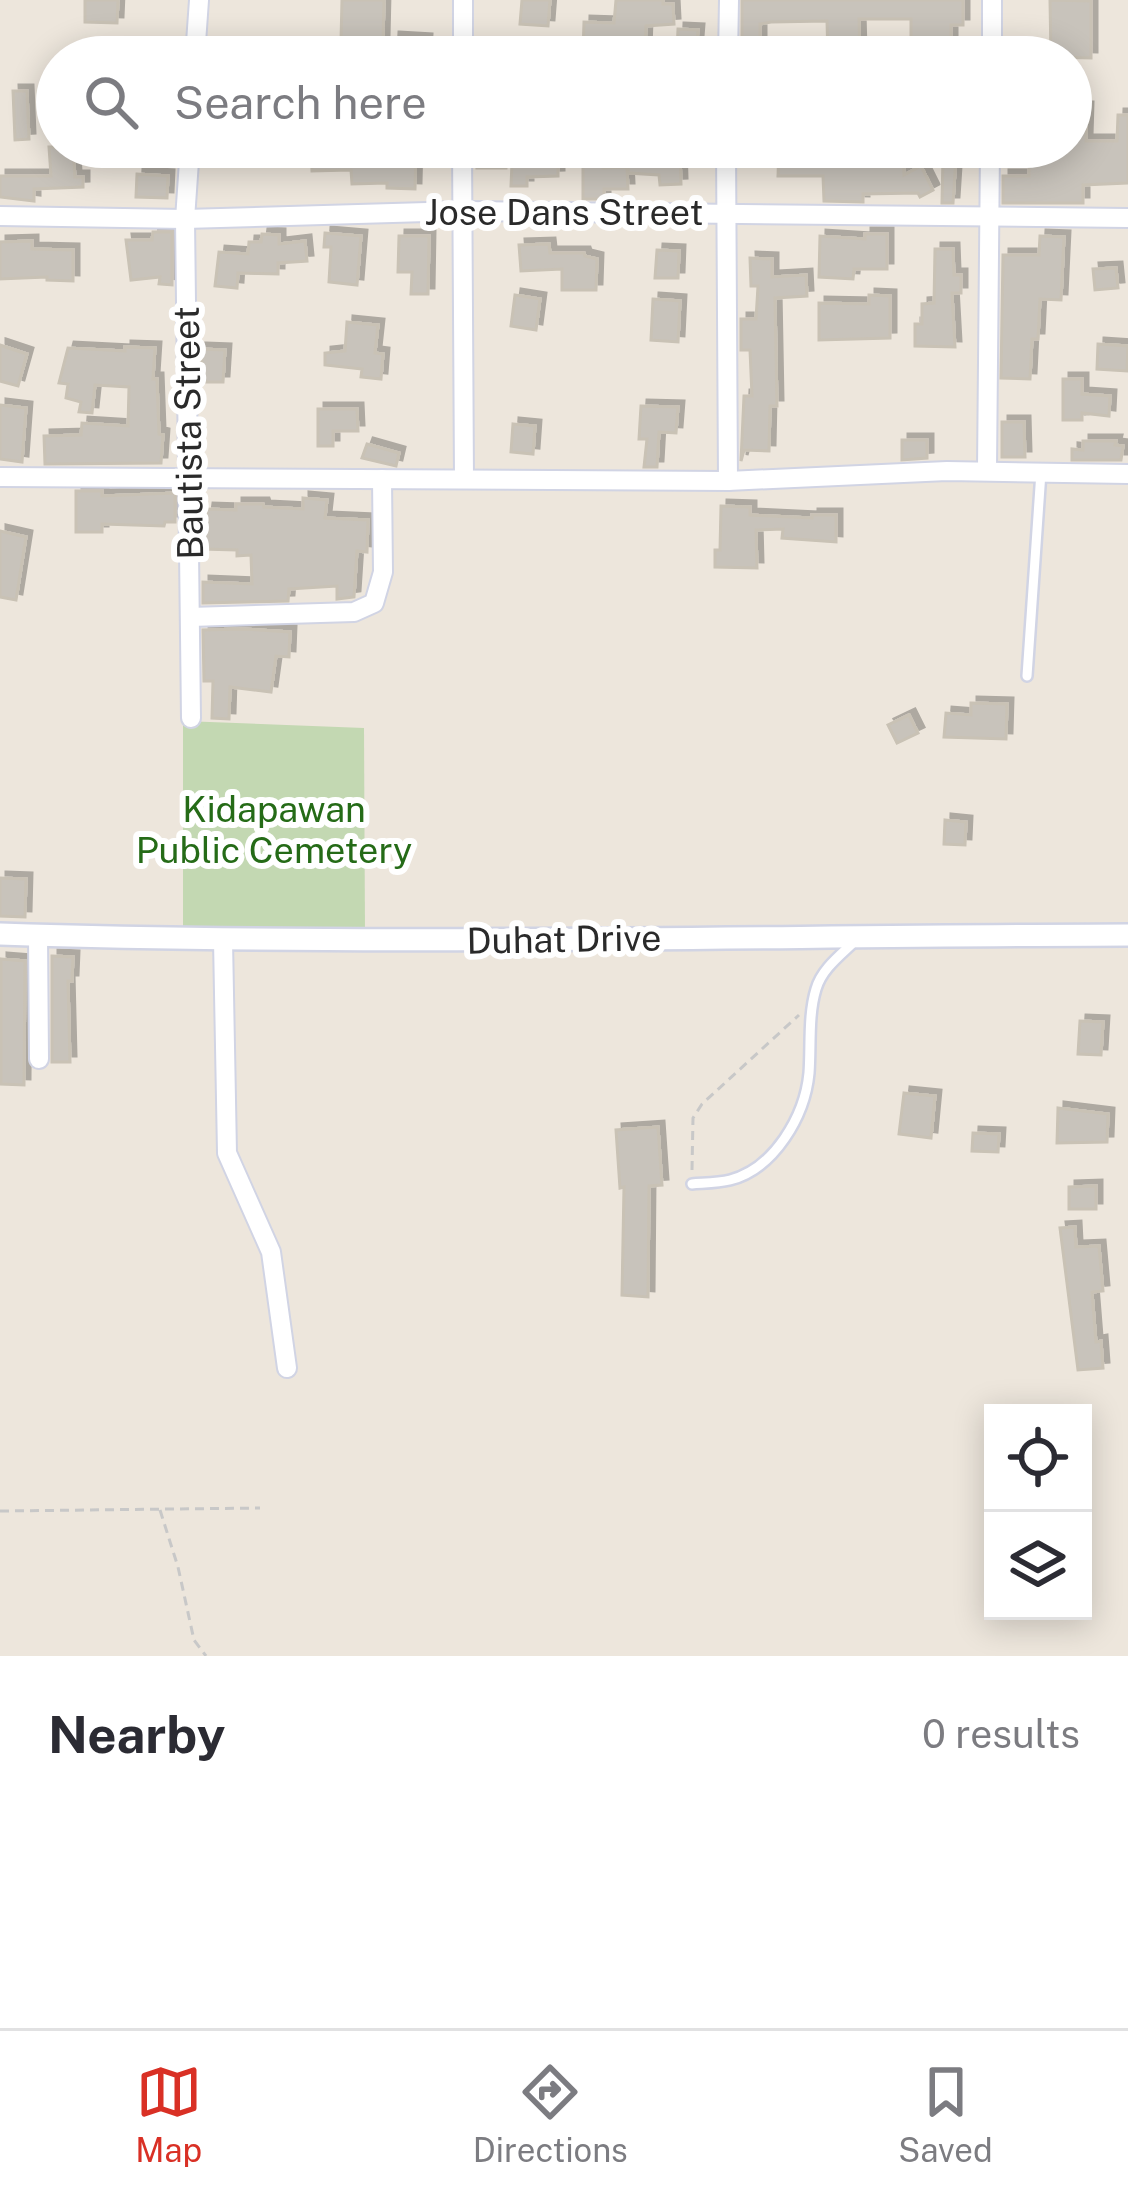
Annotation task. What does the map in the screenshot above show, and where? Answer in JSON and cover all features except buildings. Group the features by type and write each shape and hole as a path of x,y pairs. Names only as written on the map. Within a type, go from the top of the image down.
{"street":[{"path":"196,36 199,0"},
{"path":"463,0 463,36"},
{"path":"728,36 729,0"},
{"path":"992,0 992,36"},
{"name":"Bautista Street","path":"189,168 185,218 191,718"},
{"path":"463,168 464,479"},
{"path":"726,168 728,481"},
{"path":"987,470 990,168"},
{"name":"Jose Dans Street","path":"0,216 185,218 462,211 1128,218"},
{"path":"0,477 728,481 987,470 1128,474"},
{"path":"190,617 354,612 374,604 382,572 382,478"},
{"name":"Duhat Drive","path":"0,934 439,943 1128,935"},
{"path":"38,935 39,1059"},
{"path":"223,940 227,1153 271,1252 286,1368"}],"lane":[{"path":"1028,676 1041,472"},
{"path":"692,1184 747,1173 781,1143 799,1112 808,1081 817,985 830,964 861,935"}],"path":[{"path":"692,1184 691,1132 702,1104 813,1001"},
{"path":"159,1508 194,1640 206,1656"},
{"path":"0,1511 260,1508"}],"green space":[{"name":"Kidapawan Public Cemetery","path":"183,721 364,728 365,932 183,930"}]}
